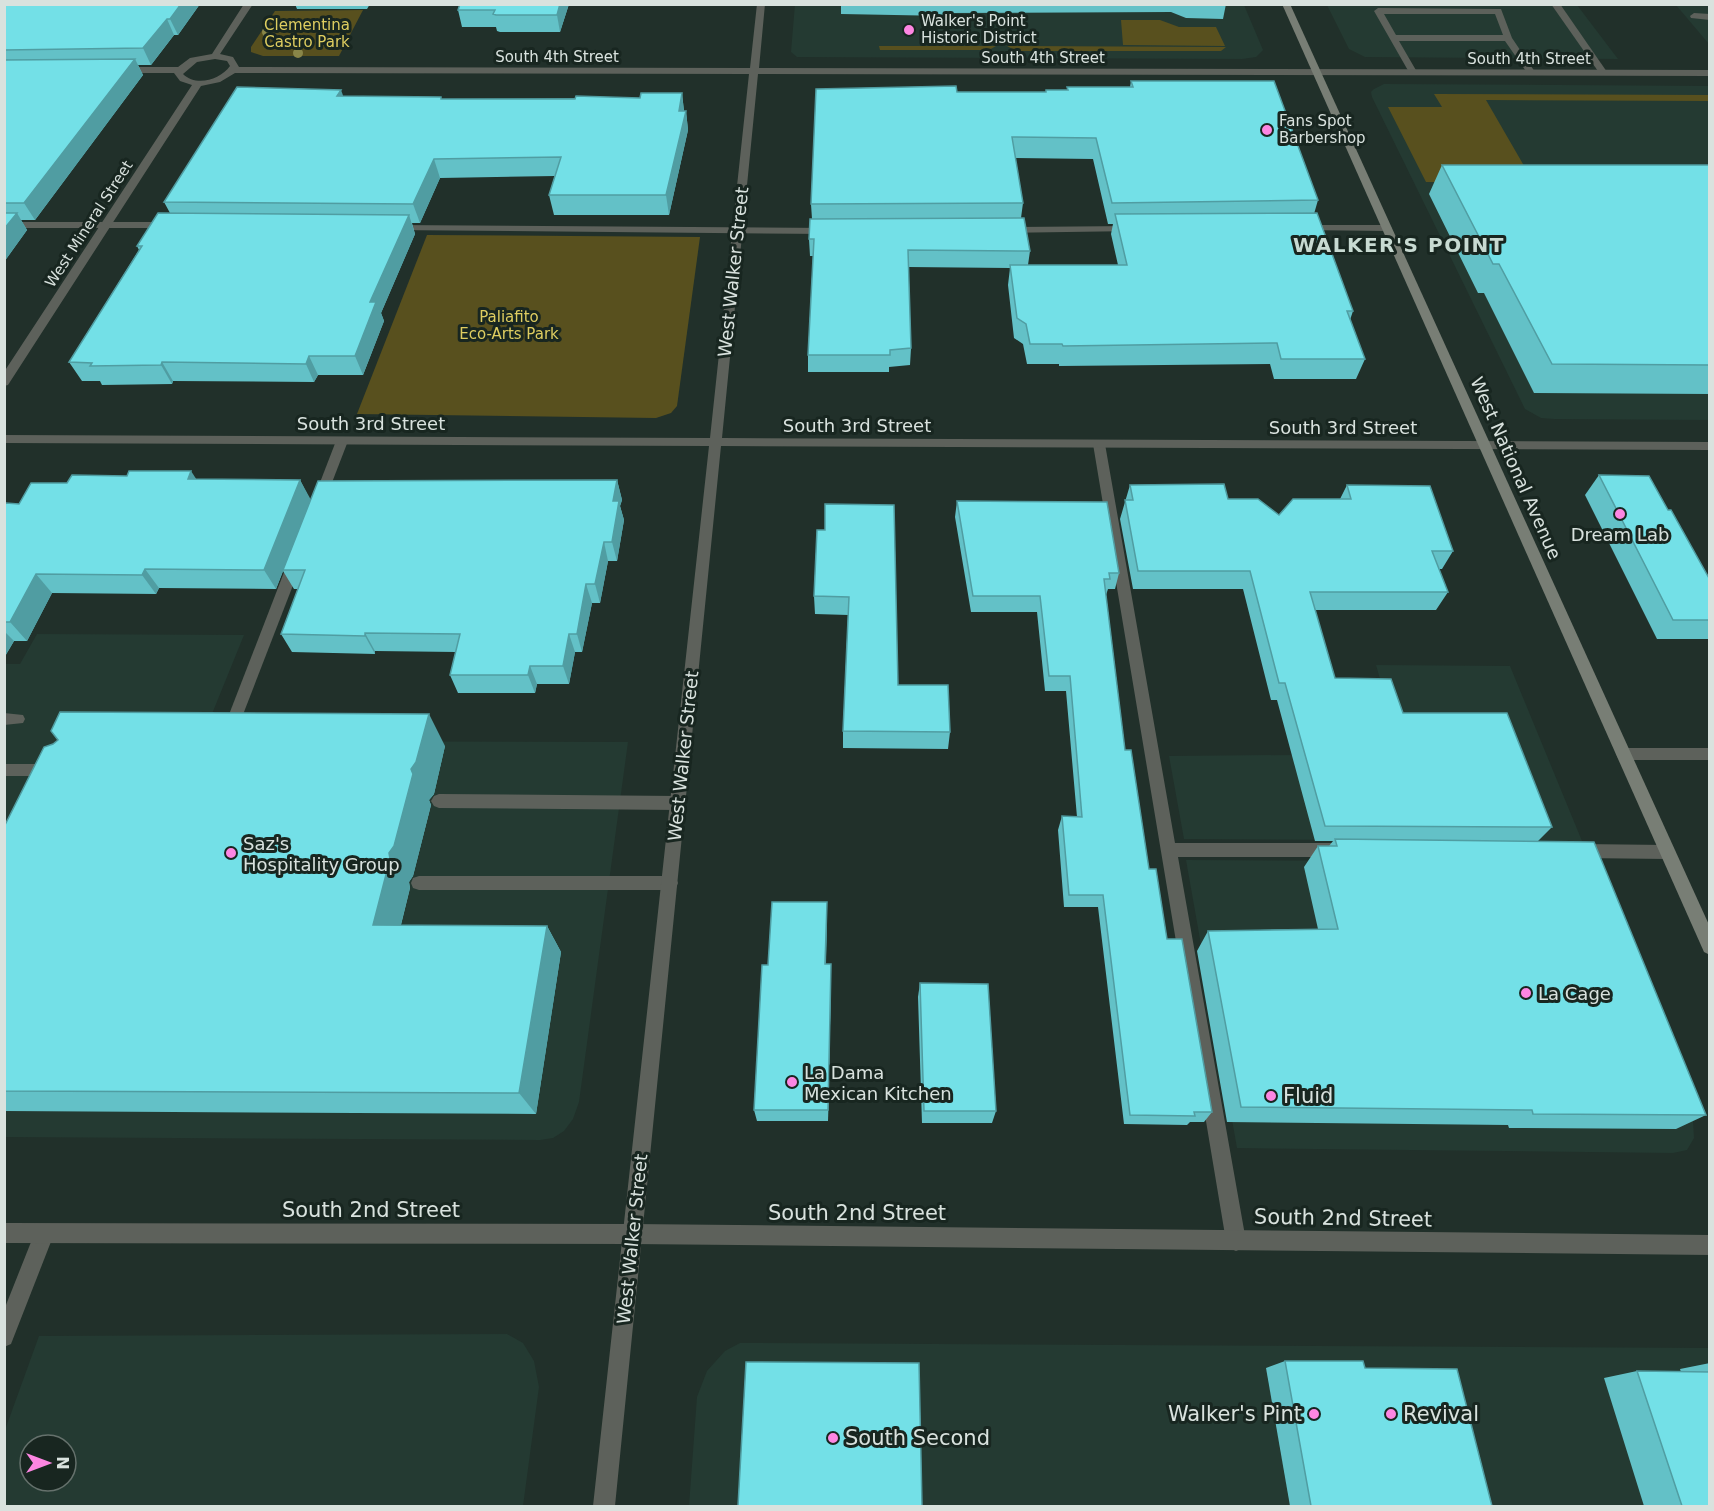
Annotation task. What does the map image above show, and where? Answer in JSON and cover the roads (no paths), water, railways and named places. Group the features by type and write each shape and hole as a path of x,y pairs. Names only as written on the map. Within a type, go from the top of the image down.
{"main road":[{"name":"West National Avenue","path":"1286,4 1710,947"}],"street":[{"path":"215,56 249,4"},
{"name":"West Walker Street","path":"604,1506 761,4"},
{"path":"1555,4 1603,72"},
{"path":"1413,72 1378,11 1495,8 1508,38 1531,72"},
{"path":"1694,16 1710,16"},
{"path":"1394,38 1508,38"},
{"path":"110,70 180,70 189,62 215,56 230,59 233,62 233,70 223,78 198,83 180,78 180,70"},
{"name":"South 4th Street","path":"233,70 1710,72"},
{"name":"West Mineral Street","path":"4,382 198,83"},
{"path":"4,225 182,225"},
{"path":"381,228 838,231"},
{"path":"1291,229 1387,228"},
{"path":"993,230 1148,229"},
{"name":"South 3rd Street","path":"4,439 1710,446"},
{"path":"313,516 342,441"},
{"path":"1099,444 1236,1241"},
{"path":"227,739 300,549"},
{"path":"1623,754 1710,754"},
{"path":"4,770 69,770"},
{"path":"439,801 678,803"},
{"path":"1169,850 1348,850"},
{"path":"1563,851 1666,852"},
{"path":"419,883 670,883"},
{"name":"South 2nd Street","path":"4,1233 632,1234 1710,1245"},
{"path":"4,1337 44,1234"}],"place":[{"name":"Walker's Point Historic District","path":"909,30"},
{"name":"Fans Spot Barbershop","path":"1267,130"},
{"name":"Dream Lab","path":"1620,514"},
{"name":"Saz's Hospitality Group","path":"231,853"},
{"name":"La Cage","path":"1526,993"},
{"name":"La Dama Mexican Kitchen","path":"792,1082"},
{"name":"Fluid","path":"1271,1096"},
{"name":"Walker's Pint","path":"1314,1414"},
{"name":"Revival","path":"1391,1414"},
{"name":"South Second","path":"833,1438"}],"district":[{"name":"WALKER'S POINT","path":"1399,245"}],"park label":[{"name":"Clementina Castro Park","path":"307,34"},
{"name":"Paliafito Eco-Arts Park","path":"509,326"}]}
